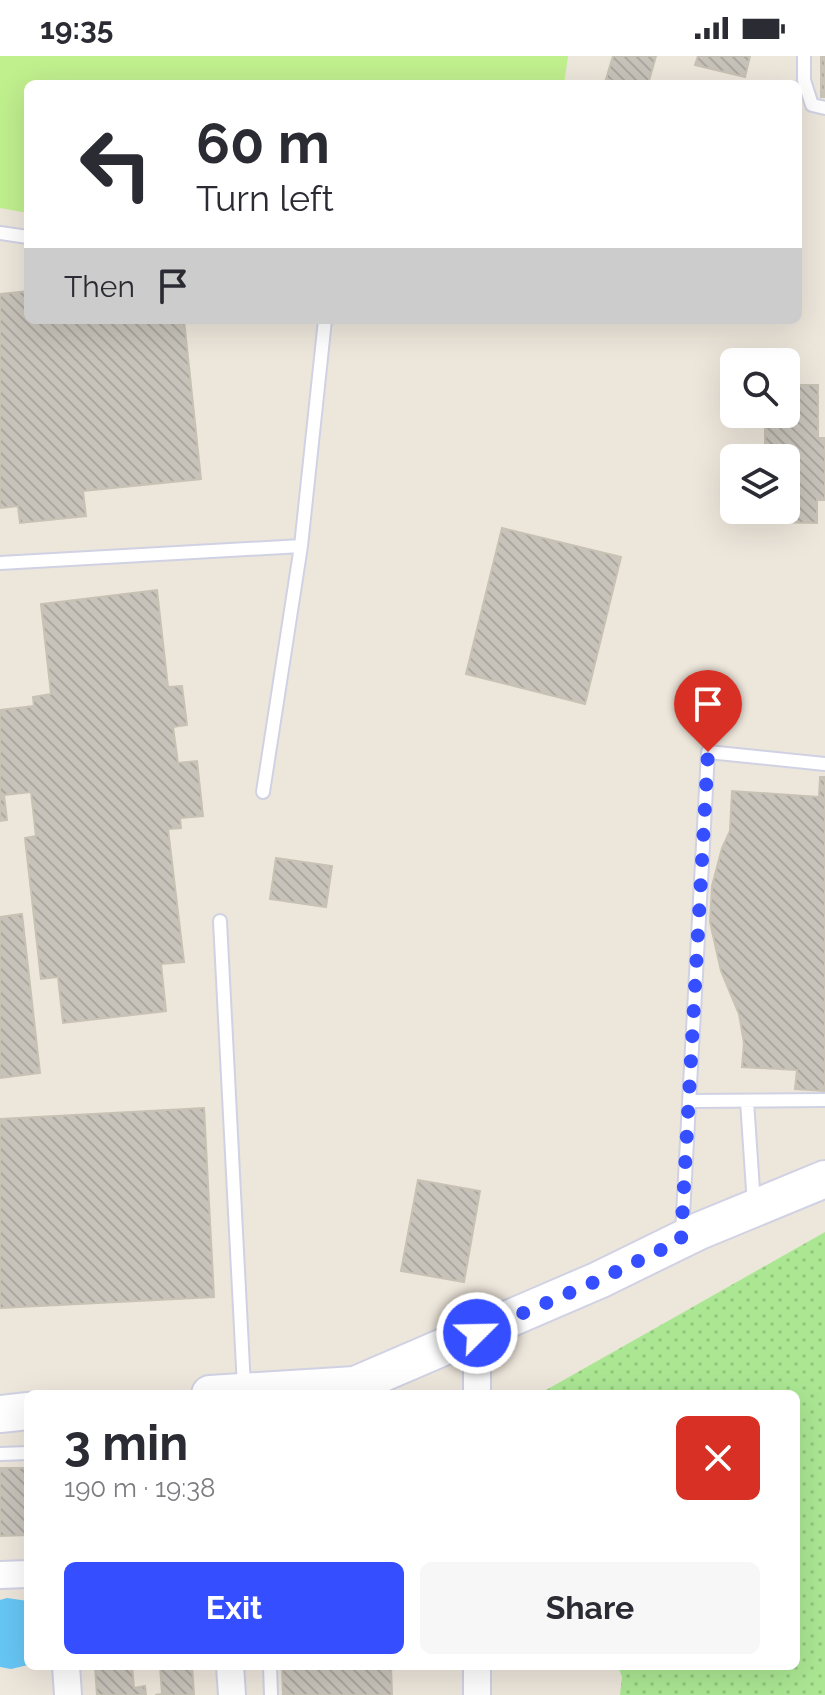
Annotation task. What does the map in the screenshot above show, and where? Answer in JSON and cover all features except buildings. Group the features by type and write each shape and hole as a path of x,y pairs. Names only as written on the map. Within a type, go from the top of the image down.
{"street":[{"path":"278,1390 355,1385 825,1179"},
{"path":"477,1333 477,1390"},
{"path":"0,1414 24,1411"},
{"path":"0,1575 24,1574"},
{"path":"66,1670 68,1695"},
{"path":"230,1670 232,1695"},
{"path":"477,1670 477,1695"}],"lane":[{"path":"804,56 804,80 812,105 825,108"},
{"path":"0,233 24,236"},
{"path":"263,792 301,546 325,324"},
{"path":"0,563 301,546"},
{"path":"681,1240 708,752 825,764"},
{"path":"220,921 247,1390"},
{"path":"689,1101 825,1100"},
{"path":"747,1101 755,1209"},
{"path":"0,1454 24,1453"},
{"path":"270,1670 271,1695"}],"green space":[{"path":"0,56 568,56 565,80 24,80 24,212 0,208"},
{"path":"825,1232 825,1695 620,1695 619,1670 800,1670 800,1390 546,1390"}],"water":[{"path":"0,1600 24,1600 24,1666 11,1669 0,1667"}],"route":[{"path":"477,1333 681,1240 708,752"}]}
